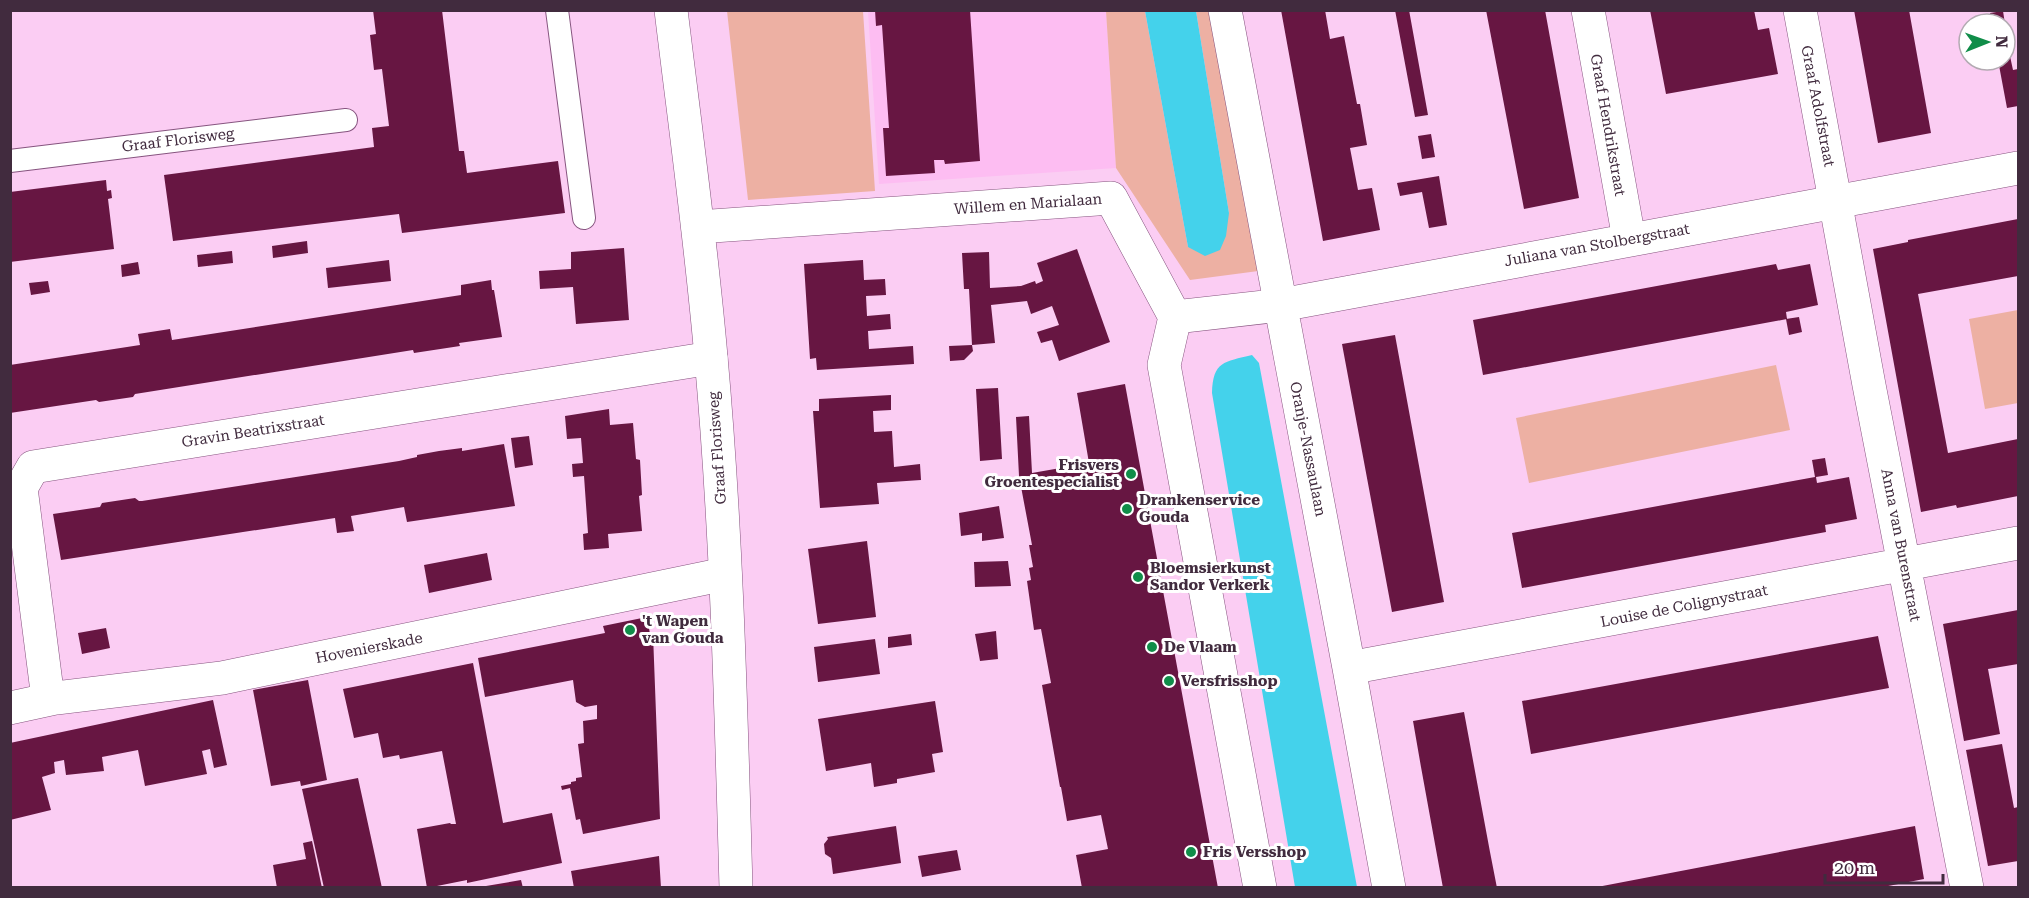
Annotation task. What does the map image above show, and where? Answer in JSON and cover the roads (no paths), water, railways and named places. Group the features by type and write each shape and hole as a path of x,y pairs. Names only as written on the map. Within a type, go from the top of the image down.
{"street":[{"name":"Graaf Florisweg","path":"671,10 698,227 711,358 725,574 736,888"},
{"name":"Oranje-Nassaulaan","path":"1225,10 1389,888"},
{"name":"Graaf Hendrikstraat","path":"1588,10 1629,239"},
{"name":"Graaf Adolfstraat","path":"1800,10 1837,201"},
{"name":"Juliana van Stolbergstraat","path":"1175,317 1281,305 2019,168"},
{"name":"Willem en Marialaan","path":"698,227 1111,198 1175,317"},
{"name":"Anna van Burenstraat","path":"1837,201 1869,385 1967,888"},
{"path":"1175,317 1164,365 1260,888"},
{"name":"Gravin Beatrixstraat","path":"56,698 47,692 21,488 33,467 711,358"},
{"name":"Louise de Colignystraat","path":"1349,668 2019,543"},
{"name":"Hovenierskade","path":"10,708 56,698 222,678 725,574"}],"lane":[{"path":"557,10 584,218"},
{"name":"Graaf Florisweg","path":"10,161 346,120"}],"water":[{"path":"1145,11 1196,11 1229,213 1226,236 1220,250 1205,256 1188,247"},
{"path":"1252,355 1259,363 1357,887 1295,887 1212,393 1215,375 1222,365 1234,359"}],"place":[{"name":"Frisvers Groentespecialist","path":"1131,474"},
{"name":"Drankenservice Gouda","path":"1127,509"},
{"name":"Bloemsierkunst Sandor Verkerk","path":"1138,577"},
{"name":"'t Wapen van Gouda","path":"630,630"},
{"name":"De Vlaam","path":"1152,647"},
{"name":"Versfrisshop","path":"1169,681"},
{"name":"Fris Versshop","path":"1191,852"}]}
